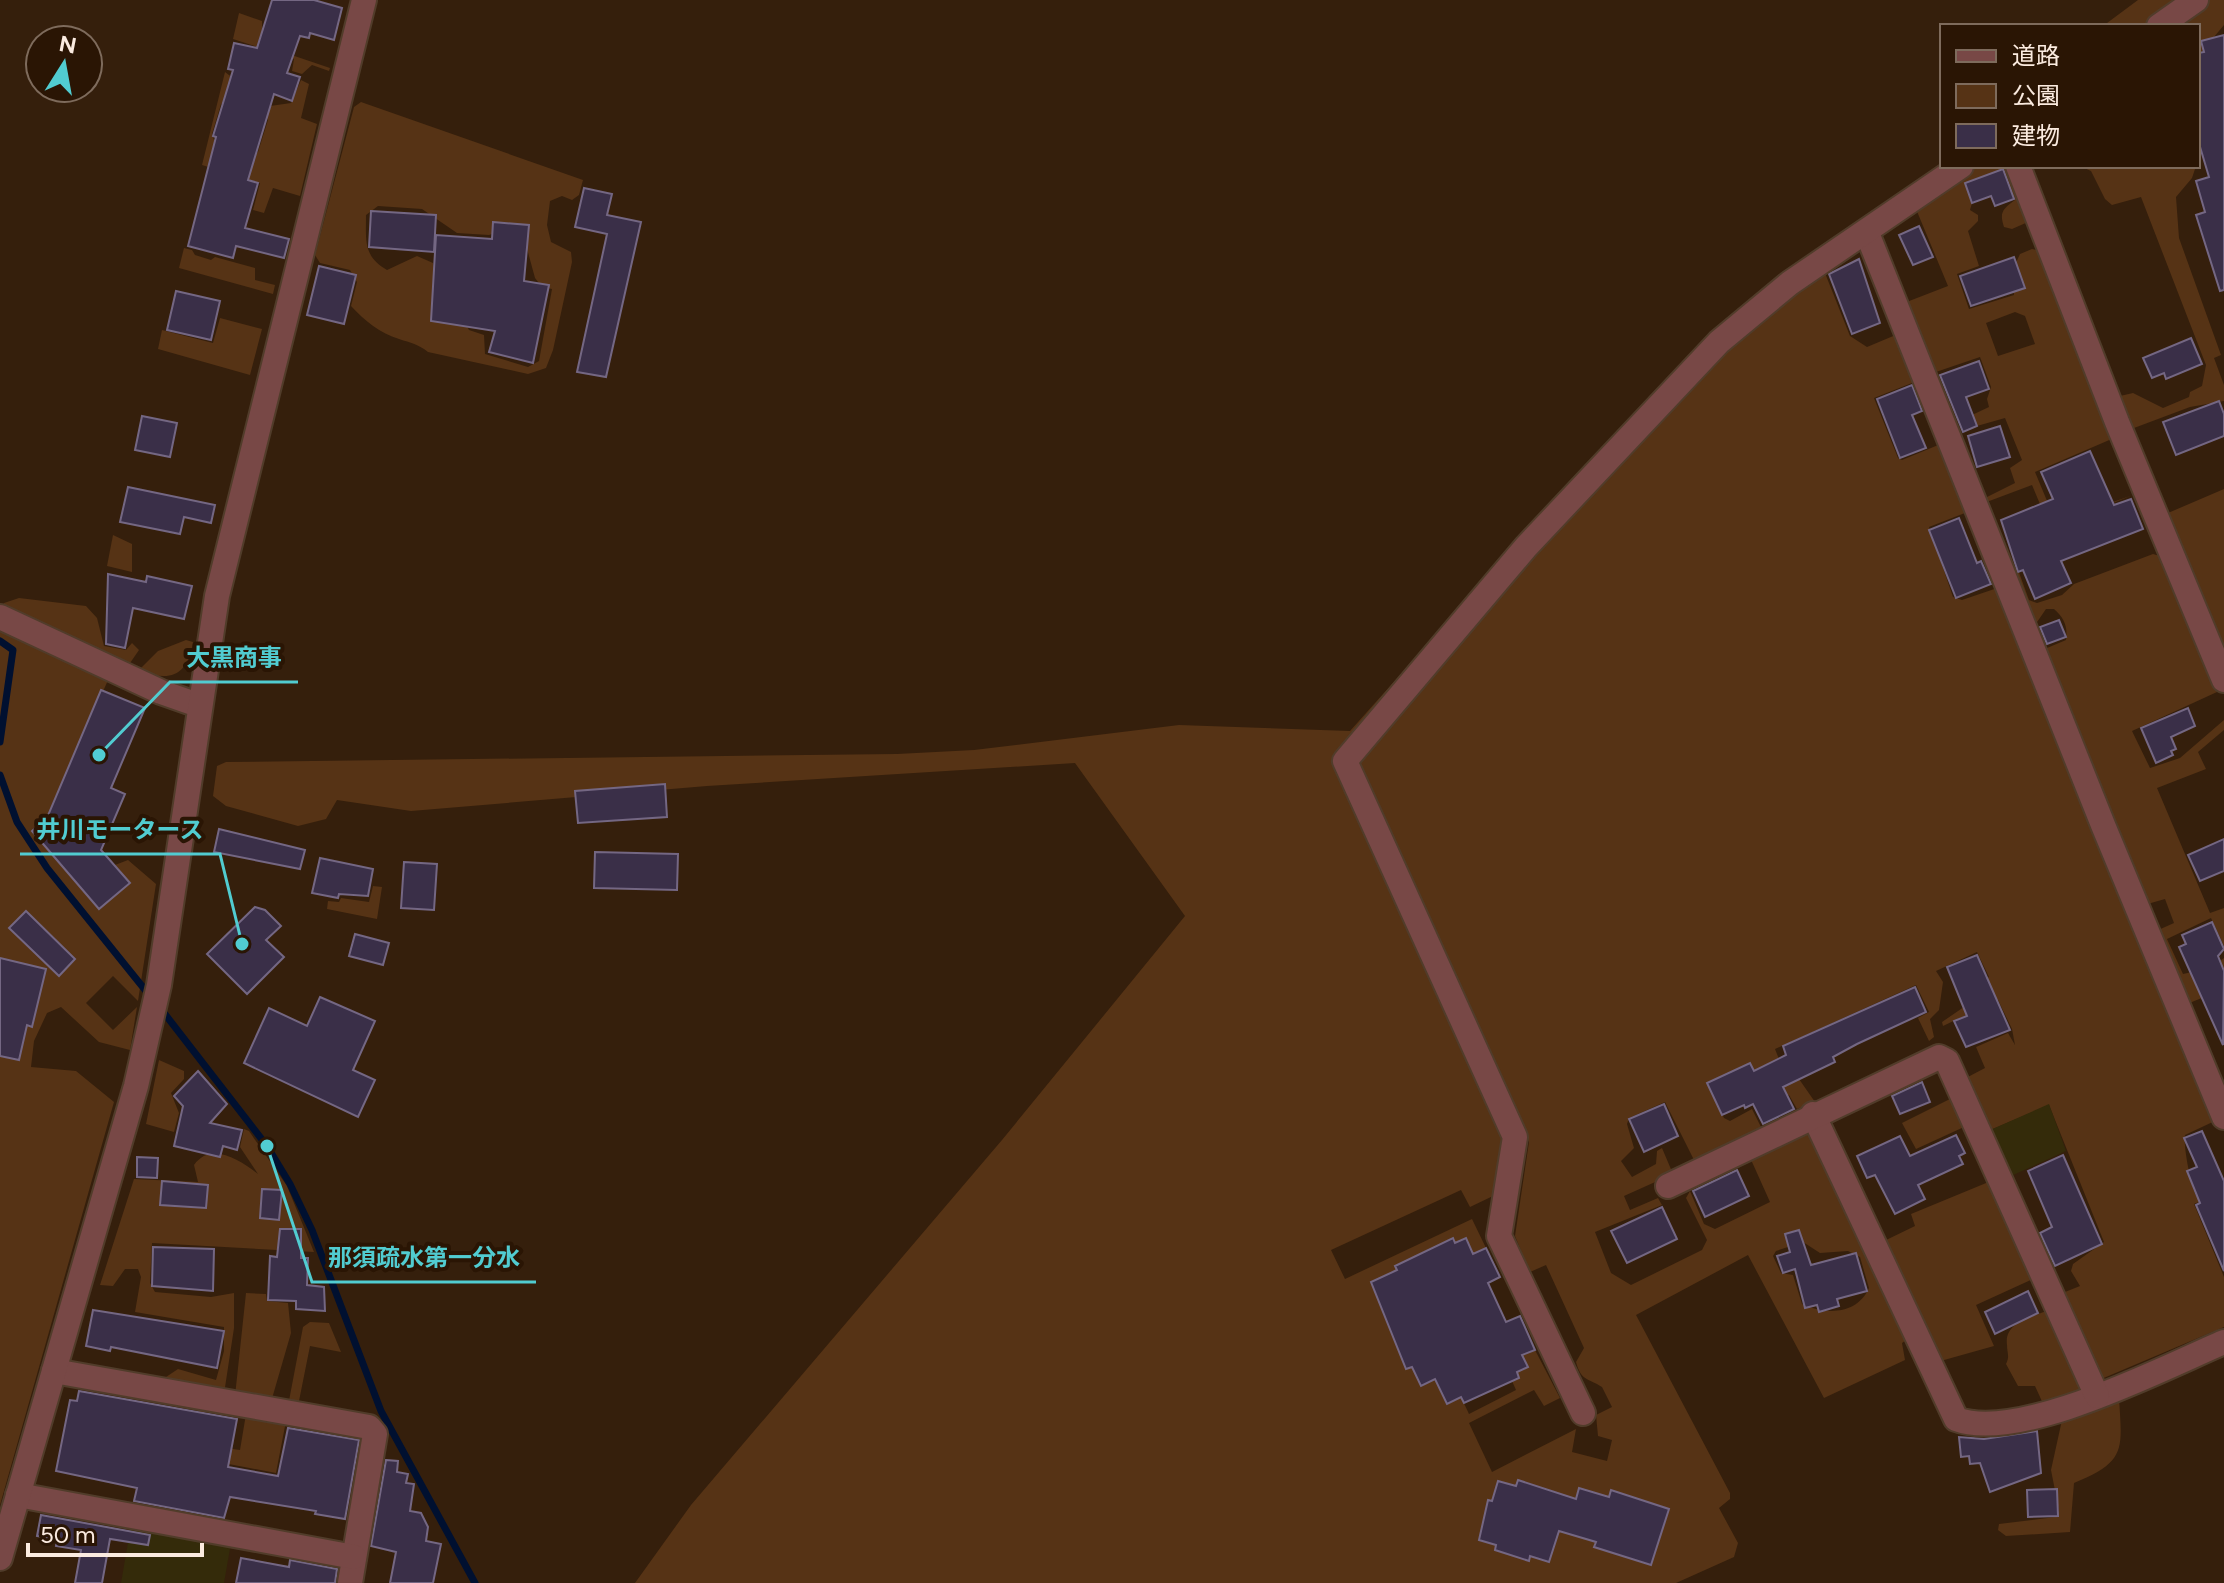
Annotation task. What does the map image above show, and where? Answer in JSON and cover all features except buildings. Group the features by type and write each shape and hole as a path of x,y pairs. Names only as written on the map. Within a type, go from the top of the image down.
{"street":[{"path":"0,1558 5,1521 18,1495 136,1086 159,985 198,705 237,504 364,0"},
{"path":"2162,24 2196,0"},
{"path":"1583,1413 1499,1236 1515,1137 1345,761 1526,547 1719,342 1790,283 1958,168"},
{"path":"2019,168 2117,422 2224,680"},
{"path":"1867,233 2103,825 2224,1117"},
{"path":"0,617 161,692 198,705"},
{"path":"1668,1186 1813,1114 1939,1057 1947,1061 2097,1396"},
{"path":"1813,1114 1956,1419 1968,1423 2044,1417 2224,1342"},
{"path":"54,1371 369,1427 375,1434 350,1583"},
{"path":"18,1495 354,1557"}],"green space":[{"path":"2138,0 2224,0 2224,25 2200,54 2200,24 2106,24"},
{"path":"239,13 262,21 262,45 330,68 329,71 312,65 302,74 292,71 294,59 233,39"},
{"path":"225,72 270,106 291,103 301,80 309,84 301,118 317,124 300,196 273,188 264,213 253,210 260,183 202,165","holes":["226,102 265,113 268,120 258,152 252,157 214,140 212,134 221,104"]},
{"path":"361,102 583,180 579,195 572,200 562,196 550,201 547,225 551,242 571,252 572,262 553,350 546,368 528,374 428,352 379,330 351,306 357,282 350,270 320,263 315,255 354,107","holes":["378,206 422,209 457,233 489,235 509,228 523,234 535,278 542,287 552,289 539,361 528,367 485,354 484,335 469,330 462,318 437,293 433,263 417,256 387,270 374,259 366,240 366,215"]},
{"path":"1969,168 2008,168 2028,222 2012,229 2004,227 2002,218 2003,211 2015,200 2003,171 1965,183 1972,203 1970,210 1978,215 1978,221 1968,231 1979,266 1957,274 1969,309 2014,295 2012,271 2020,254 2032,249 2041,251 2114,438 2035,472 2053,523 2133,495 2050,528 2032,485 1984,503 1983,499 2015,483 2010,468 2022,460 2005,418 1977,426 1972,415 1989,407 1987,399 1991,387 1980,357 1933,373 1904,303 1948,286 1916,209","holes":["2015,312 2025,316 2035,344 1998,356 1986,323"]},
{"path":"2084,168 2195,168 2192,178 2176,197 2179,238 2221,355 2214,358 2224,385 2224,401 2190,407 2134,428 2120,396 2133,393 2163,408 2189,397 2190,392 2202,386 2206,365 2141,197 2112,205 2105,199 2091,171"},
{"path":"184,248 211,260 215,257 255,268 255,280 275,285 273,294 179,268"},
{"path":"1823,268 1850,336 1867,347 1898,334 1917,381 1874,398 1898,458 1902,460 1943,443 1970,511 1929,527 1953,597 1962,600 2009,584 2009,570 2017,567 2029,600 2037,603 2062,595 2074,584 2153,554 2160,556 2217,692 2132,731 2150,768 2180,758 2224,720 2224,730 2198,752 2206,769 2157,788 2210,913 2224,908 2224,946 2211,918 2167,939 2183,974 2210,968 2224,958 2224,989 2187,1004 2156,931 2174,923 2165,899 2144,905 2219,1119 2185,1135 2185,1140 2196,1195 2224,1191 2194,1204 2224,1277 2224,1327 2099,1380 2060,1294 2080,1286 2071,1271 2073,1264 2104,1242 2049,1105 1988,1131 1964,1079 1985,1068 1976,1047 2008,1033 2015,1045 2012,1029 1998,1000 1943,1026 1942,1022 1977,998 1958,991 1989,977 1977,952 1936,971 1943,982 1939,1010 1930,1019 1934,1037 1929,1041 1918,1018 1929,1012 1916,985 1775,1049 1786,1077 1799,1079 1815,1102 1797,1109 1789,1095 1761,1106 1707,1084 1724,1118 1730,1121 1752,1109 1762,1129 1695,1162 1665,1102 1629,1118 1627,1124 1634,1148 1621,1161 1632,1177 1656,1164 1657,1151 1662,1148 1673,1174 1624,1196 1630,1210 1658,1198 1662,1205 1595,1232 1611,1273 1631,1285 1702,1250 1707,1240 1686,1198 1690,1191 1704,1224 1715,1229 1770,1202 1748,1153 1806,1130 1817,1138 1906,1340 1902,1343 1905,1360 1824,1398 1748,1255 1636,1315 1730,1493 1730,1499 1719,1508 1738,1543 1734,1557 1676,1583 635,1583 691,1505 1002,1140 1185,916 1075,763 707,786 411,811 337,800 326,819 298,826 226,806 213,796 217,766 226,762 897,754 974,750 1179,725 1350,731 1540,518 1713,334","holes":["2046,609 2057,612 2066,631 2066,640 2047,648 2041,647 2033,628","1368,791 1529,1142 1515,1236 1530,1272 1546,1265 1584,1348 1576,1362 1580,1373 1602,1387 1612,1407 1596,1415 1598,1436 1612,1440 1607,1461 1572,1452 1576,1429 1492,1472 1469,1423 1534,1390 1544,1406 1560,1398 1535,1350 1522,1355 1527,1367 1517,1372 1519,1378 1512,1381 1516,1390 1469,1414 1461,1397 1447,1404 1435,1379 1421,1386 1412,1367 1406,1369 1371,1282 1465,1238 1473,1256 1486,1248 1472,1219 1345,1279 1331,1250 1461,1190 1470,1207 1493,1196 1505,1138","1803,1242 1820,1253 1848,1251 1860,1257 1869,1288 1864,1297 1849,1308 1830,1311 1811,1308 1802,1304 1793,1275 1781,1273 1773,1256 1776,1251"]},
{"path":"220,318 262,329 250,375 158,349 162,330 213,343"},
{"path":"2224,489 2224,652 2168,513"},
{"path":"113,535 132,544 132,572 107,566"},
{"path":"19,598 86,606 97,618 104,646 126,650 132,643 139,650 128,666 109,678 51,807 43,844 99,909 130,883 115,865 128,860 156,884 138,1001 113,976 86,1003 113,1030 137,1007 130,1050 99,1042 61,1007 47,1013 34,1041 31,1067 76,1071 114,1102 0,1505 0,1056 19,1060 27,1025 32,1026 37,1008 0,958 0,613 4,603","holes":["26,911 75,959 59,976 10,928"]},
{"path":"186,640 193,642 187,663 175,674 159,676 139,670 158,651"},
{"path":"373,886 382,887 377,919 327,909 328,901 339,902 341,898 369,902"},
{"path":"159,1060 184,1071 184,1079 171,1093 179,1113 174,1132 146,1124"},
{"path":"1950,1099 1964,1127 1916,1149 1902,1123"},
{"path":"244,1129 249,1131 287,1186 314,1252 152,1243 150,1283 155,1292 211,1297 234,1293 234,1328 224,1394 165,1385 166,1377 178,1369 216,1380 224,1351 224,1327 135,1312 141,1277 138,1269 125,1269 113,1286 100,1285 134,1179 198,1182 194,1165 209,1154 226,1155 258,1174 240,1147"},
{"path":"1991,1181 2035,1278 1976,1305 1994,1346 1937,1362 1882,1242 1915,1226 1911,1214"},
{"path":"246,1293 266,1294 267,1301 288,1303 291,1333 271,1402 235,1396"},
{"path":"2048,1310 2085,1393 2045,1408 2035,1386 2018,1386 2006,1364 2010,1331 2020,1322"},
{"path":"310,1322 329,1323 341,1352 310,1346 298,1406 288,1406 303,1327"},
{"path":"2119,1397 2121,1430 2118,1452 2104,1468 2074,1483 2070,1532 2006,1536 1998,1530 1999,1524 2055,1517 2059,1511 2051,1470 2062,1420"},
{"path":"200,1407 205,1408 199,1439 204,1445 240,1450 246,1414 286,1421 276,1473 192,1457"}],"sand":[{"path":"2049,1104 2066,1151 2009,1177 1988,1131"},
{"path":"131,1525 231,1543 224,1583 121,1583"}],"waterway":[{"path":"0,641 13,650 0,742"},
{"path":"0,775 17,822 47,868 150,996"},
{"path":"161,1009 267,1146 290,1184 312,1230 381,1411 475,1583"}],"place":[{"name":"大黒商事","path":"99,755"},
{"name":"井川モータース","path":"242,944"},
{"name":"那須疏水第一分水","path":"267,1146"}]}
